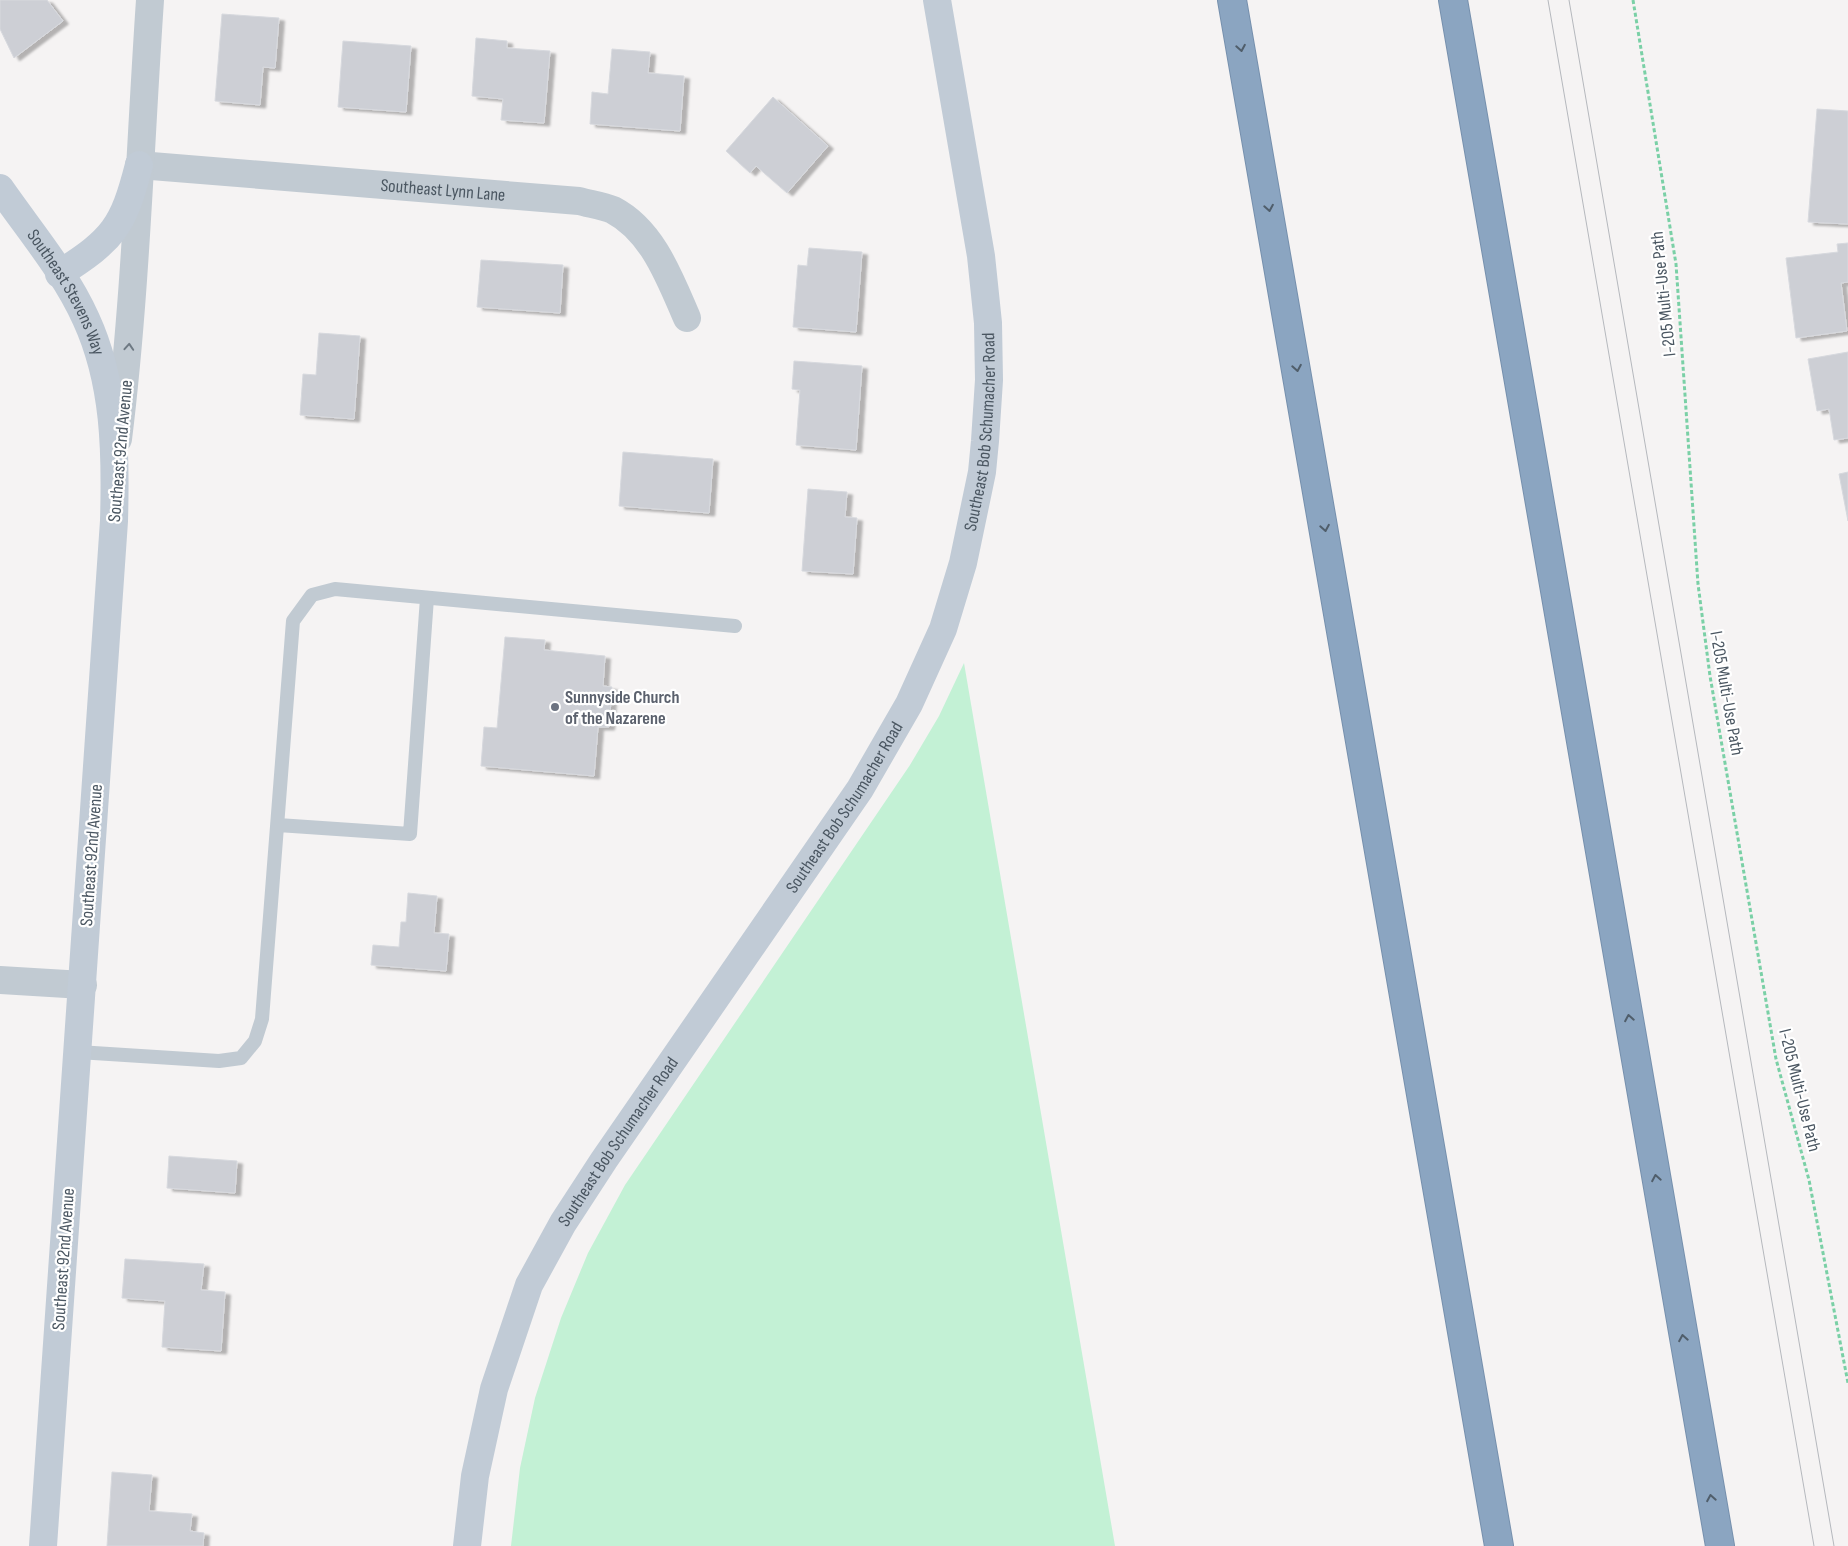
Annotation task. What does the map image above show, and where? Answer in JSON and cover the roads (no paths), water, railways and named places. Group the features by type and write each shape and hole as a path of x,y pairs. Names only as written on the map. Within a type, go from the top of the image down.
{"highway":[{"path":"1232,0 1499,1546"},
{"path":"1453,0 1720,1546"}],"main road":[{"name":"Southeast Bob Schumacher Road","path":"467,1546 475,1476 494,1389 529,1285 563,1223 604,1160 860,789 909,704 943,630 963,563 982,472 989,352 981,256 937,0"},
{"name":"Southeast 92nd Avenue","path":"59,274 85,257 113,233 123,217 139,165"},
{"name":"Southeast Stevens Way","path":"0,188 59,274 86,318 102,360 110,401 115,465"},
{"name":"Southeast 92nd Avenue","path":"43,1546 114,521 115,465"}],"street":[{"name":"Southeast 92nd Avenue","path":"115,465 128,359 138,230 139,165 150,0"},
{"name":"Southeast Lynn Lane","path":"139,165 579,201 613,210 637,228 660,259 687,318"},
{"path":"0,980 82,985"}],"lane":[{"path":"78,1052 219,1062 241,1058 255,1041 262,1019 294,621 312,595 335,589 735,626"},
{"path":"278,825 410,834 427,598"}],"tram line":[{"path":"1548,0 1814,1546"},
{"path":"1569,0 1834,1546"}],"place":[{"name":"Sunnyside Church of the Nazarene","path":"555,707"}]}
